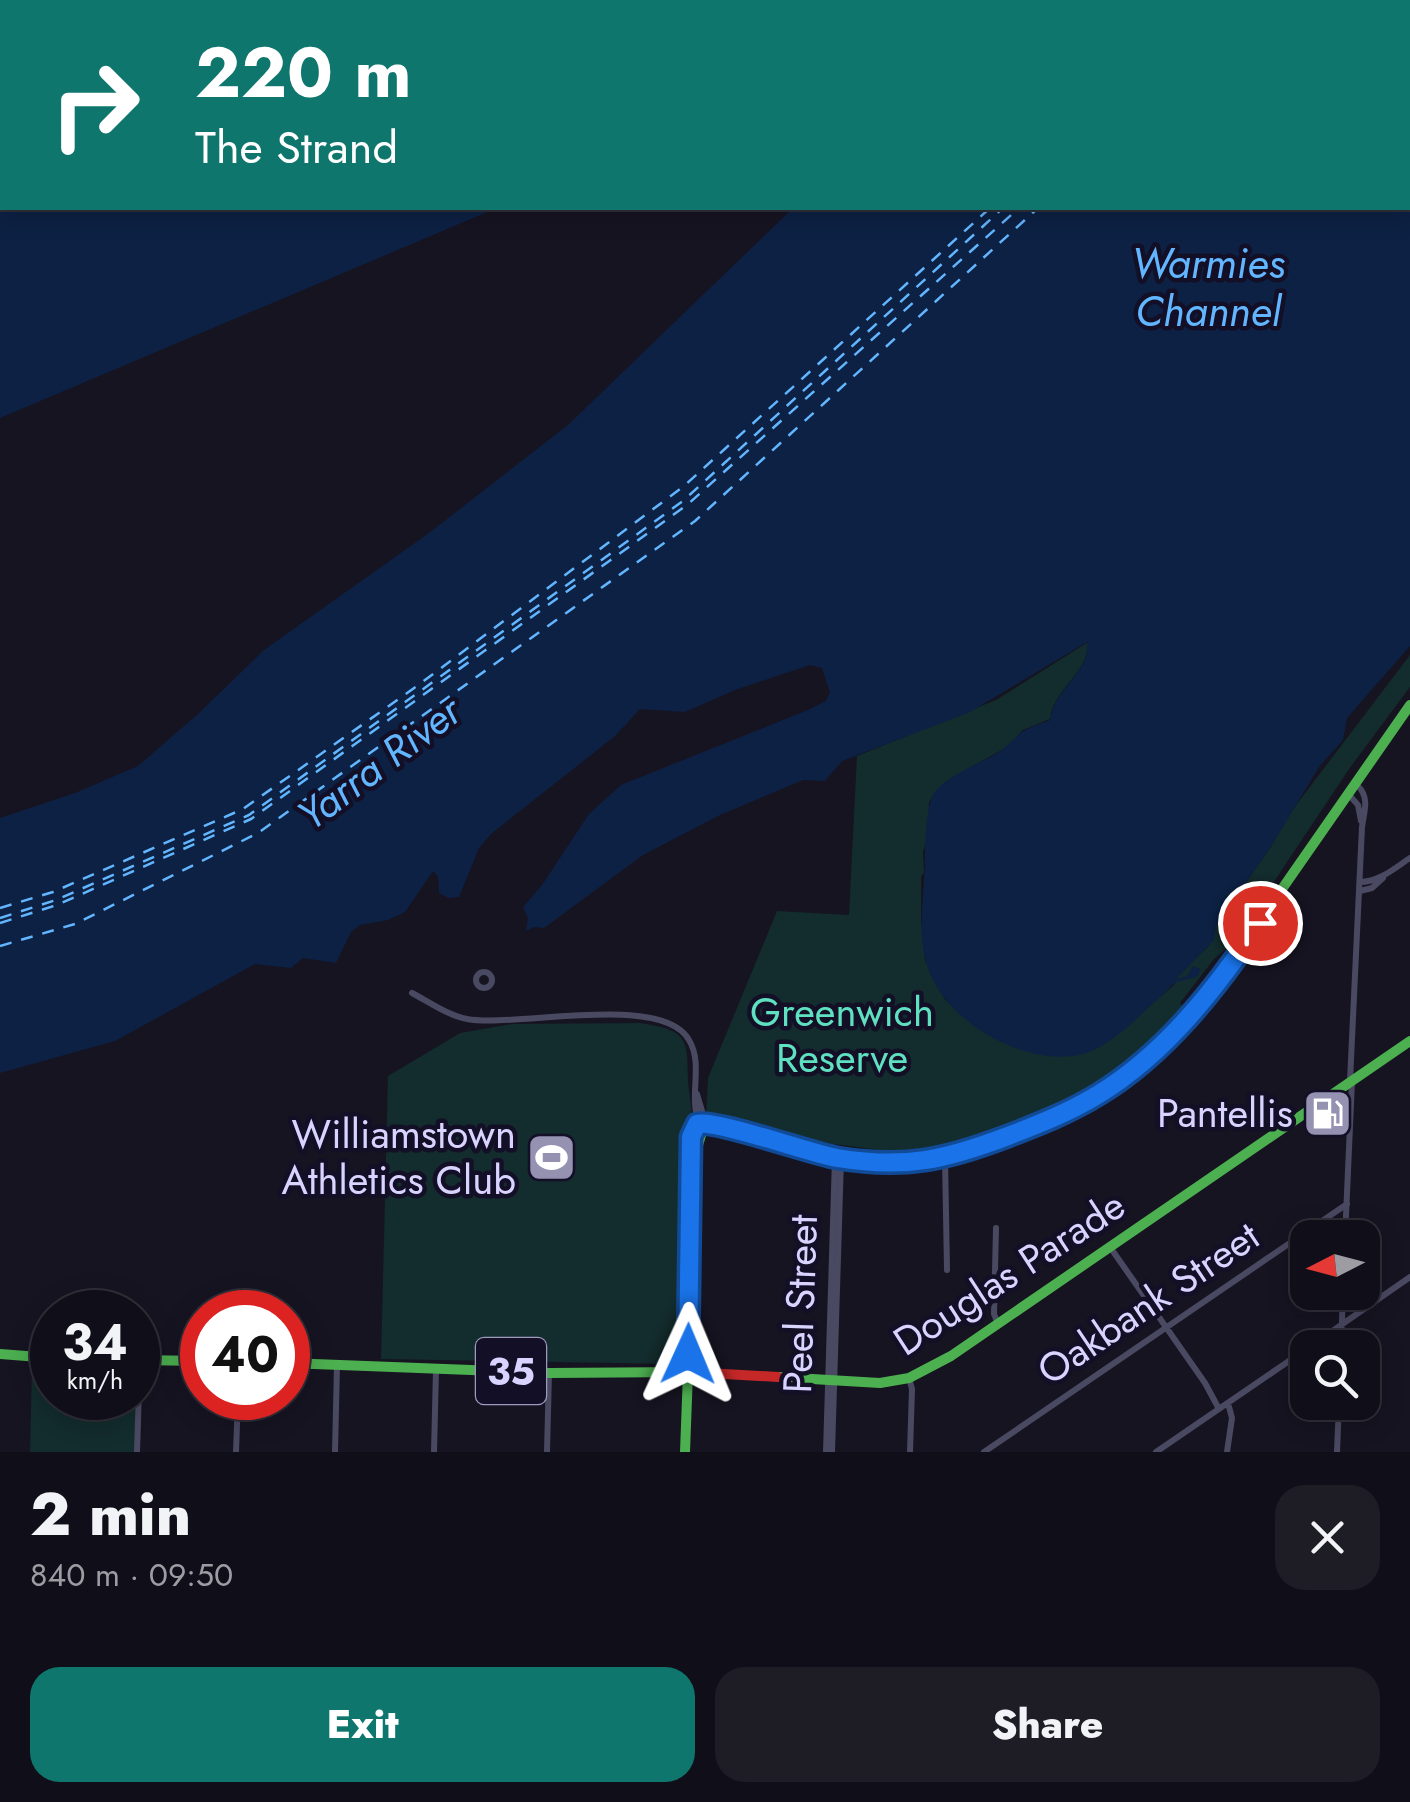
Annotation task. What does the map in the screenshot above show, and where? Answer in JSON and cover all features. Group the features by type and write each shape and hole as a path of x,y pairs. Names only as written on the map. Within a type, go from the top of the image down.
{"street":[{"path":"702,1125 838,1158 902,1164 946,1158 1073,1109 1137,1068 1218,981 1410,706"},
{"path":"1346,1220 1351,1104 1347,1084 1353,1053 1366,800 1353,789"},
{"path":"1353,789 1362,827"},
{"path":"1360,886 1372,888 1410,858"},
{"path":"412,993 463,1019 490,1022 585,1015 664,1020 680,1029 690,1042 694,1104 702,1125"},
{"name":"Douglas Parade","path":"310,1364 688,1372 831,1381 909,1378 928,1370 998,1324 1410,1041"},
{"path":"1353,1053 1355,1065 1364,1073"},
{"path":"1347,1084 1351,1104"},
{"path":"685,1452 692,1134 702,1125"},
{"name":"Peel Street","path":"829,1452 838,1158"},
{"path":"946,1158 947,1270"},
{"name":"Oakbank Street","path":"984,1452 1346,1204"},
{"path":"996,1228 994,1314 998,1324"},
{"path":"1110,1247 1223,1406 1228,1452"},
{"path":"1334,1330 1410,1278"},
{"path":"1342,1310 1342,1330"},
{"path":"0,1354 30,1356"},
{"path":"1156,1452 1290,1360"},
{"path":"335,1452 337,1365"},
{"path":"434,1452 436,1369"},
{"path":"547,1452 549,1372"},
{"path":"909,1378 910,1452"},
{"path":"137,1452 138,1420"},
{"path":"236,1452 237,1420"},
{"path":"1337,1452 1338,1420"}],"green space":[{"name":"Greenwich Reserve","path":"1088,642 1083,663 1058,698 1050,719 1023,730 1007,747 945,782 929,802 921,876 925,960 945,1000 985,1033 1091,1050 1118,1033 1175,984 1177,974 1208,947 1216,925 1293,809 1410,655 1410,687 1349,769 1234,942 1214,959 1180,1003 1184,1008 1109,1078 1054,1110 957,1142 902,1153 818,1142 706,1116 708,1078 777,911 849,915 857,756 996,700"},
{"path":"640,1023 671,1030 684,1042 687,1051 691,1120 687,1130 680,1359 675,1364 381,1359 388,1076 460,1033 512,1024"},
{"path":"31,1420 138,1420 138,1452 30,1452"}],"water":[{"path":"0,210 492,210 0,418"},
{"path":"791,210 1410,210 1410,646 1347,718 1343,740 1319,767 1270,848 1216,925 1214,940 1176,979 1187,976 1193,966 1201,969 1198,976 1175,983 1120,1033 1085,1053 1050,1056 1027,1052 981,1031 961,1016 932,978 925,957 922,911 926,828 935,792 999,752 1025,730 1050,720 1058,698 1084,662 1087,642 970,712 842,761 825,781 803,780 720,815 643,855 544,928 526,931 528,918 523,907 589,814 621,785 808,710 826,701 830,692 822,668 810,665 685,712 640,709 615,736 491,834 479,848 459,897 439,893 438,877 433,871 405,912 360,925 351,932 336,963 303,958 291,968 255,964 115,1041 0,1073 0,818 75,793 138,766 264,650 429,533 568,425"}],"ferry route":[{"path":"0,908 53,892 243,809 417,686 684,486 988,210"},
{"path":"0,918 56,900 249,815 683,501 1001,210"},
{"path":"0,923 57,905 251,819 687,505 1017,210"},
{"path":"0,946 75,924 258,833 695,521 1036,210"}],"traffic: fast":[{"path":"699,1122 841,1159 925,1163 1049,1120 1100,1094 1157,1048 1218,981 1410,705"},
{"path":"778,1377 880,1383 909,1378 951,1356 1410,1041"},
{"path":"696,1152 705,1121"},
{"path":"0,1354 30,1356"},
{"path":"160,1360 180,1361"},
{"path":"310,1364 549,1373 688,1372 685,1452"}],"traffic: jam":[{"path":"699,1122 691,1137 688,1372 778,1377"}],"place":[{"name":"Pantellis","path":"1328,1113"},
{"name":"Williamstown Athletics Club","path":"551,1157"}],"route":[{"path":"688,1354 691,1137 697,1124 712,1123 841,1159 925,1163 964,1152 1073,1109 1137,1068 1198,1005 1260,923"}],"water label":[{"name":"Warmies Channel","path":"1208,287"},
{"name":"Yarra River","path":"379,763"}]}
